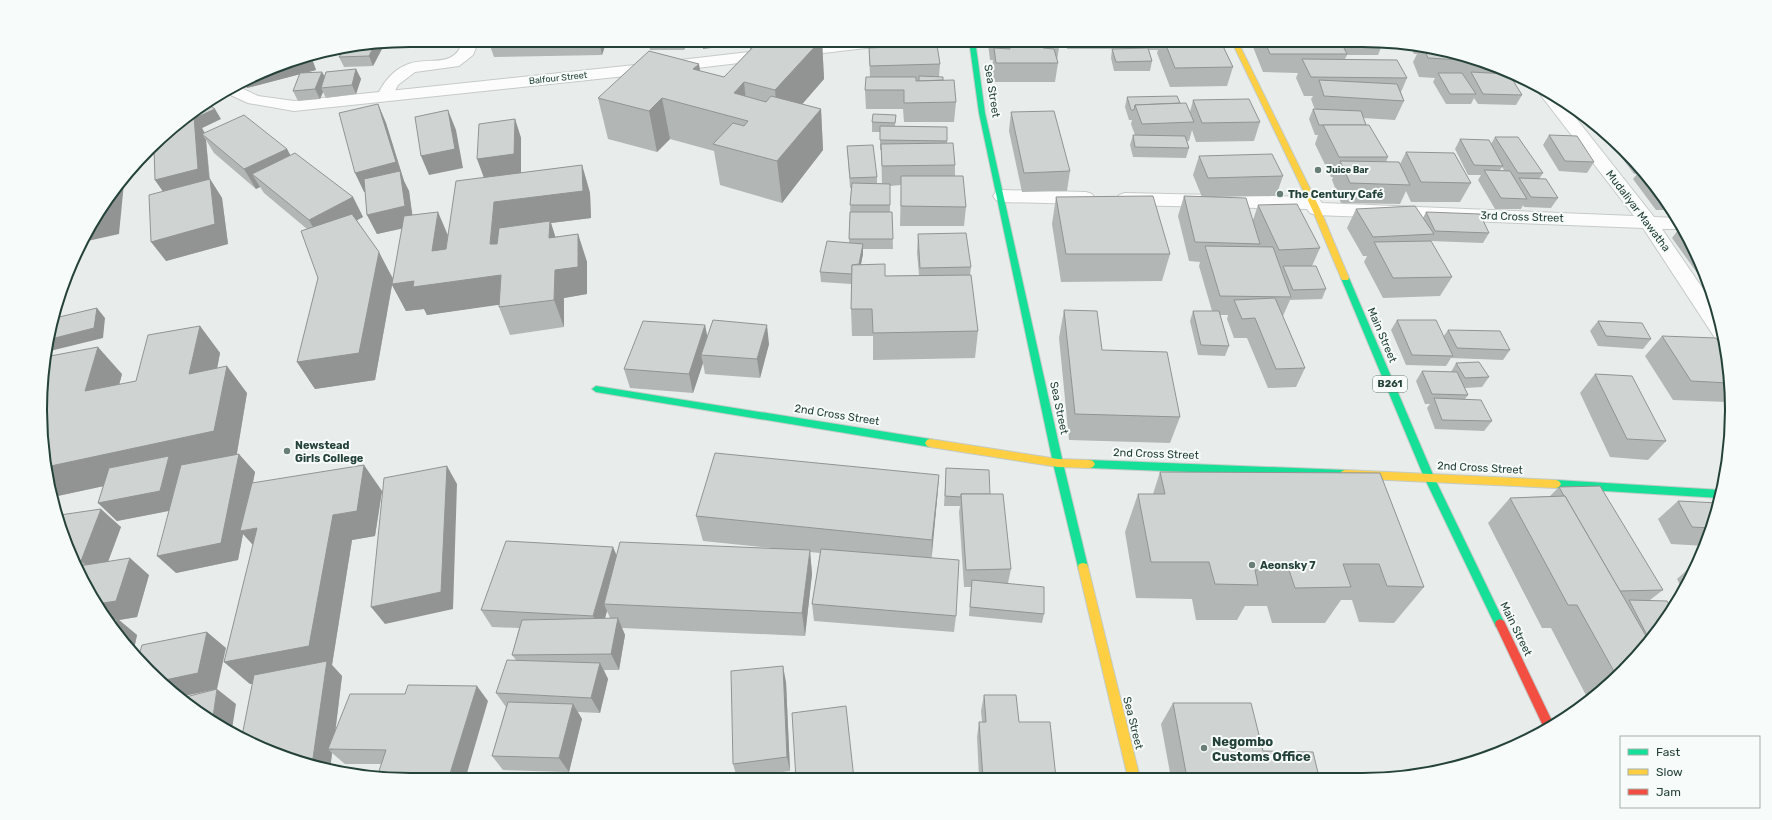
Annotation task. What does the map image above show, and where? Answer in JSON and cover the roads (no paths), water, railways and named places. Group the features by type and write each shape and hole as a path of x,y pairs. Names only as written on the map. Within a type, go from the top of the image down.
{"street":[{"path":"385,96 391,83 411,68 454,63 468,52 469,47"},
{"name":"Balfour Street","path":"236,92 254,100 294,106 663,67 832,47"},
{"name":"Sea Street","path":"973,47 982,113 1002,196 1058,462 1133,773"},
{"name":"Main Street","path":"1237,47 1314,206 1429,477 1547,722"},
{"name":"Mudaliyar Mawatha","path":"1555,102 1648,222 1714,321"},
{"name":"3rd Cross Street","path":"1002,196 1314,206 1673,224"},
{"name":"2nd Cross Street","path":"596,388 1058,462 1429,477 1715,494"}],"place":[{"name":"Juice Bar","path":"1318,170"},
{"name":"The Century Café","path":"1280,194"},
{"name":"Newstead Girls College","path":"287,451"},
{"name":"Aeonsky 7","path":"1252,565"},
{"name":"Negombo Customs Office","path":"1204,748"}]}
